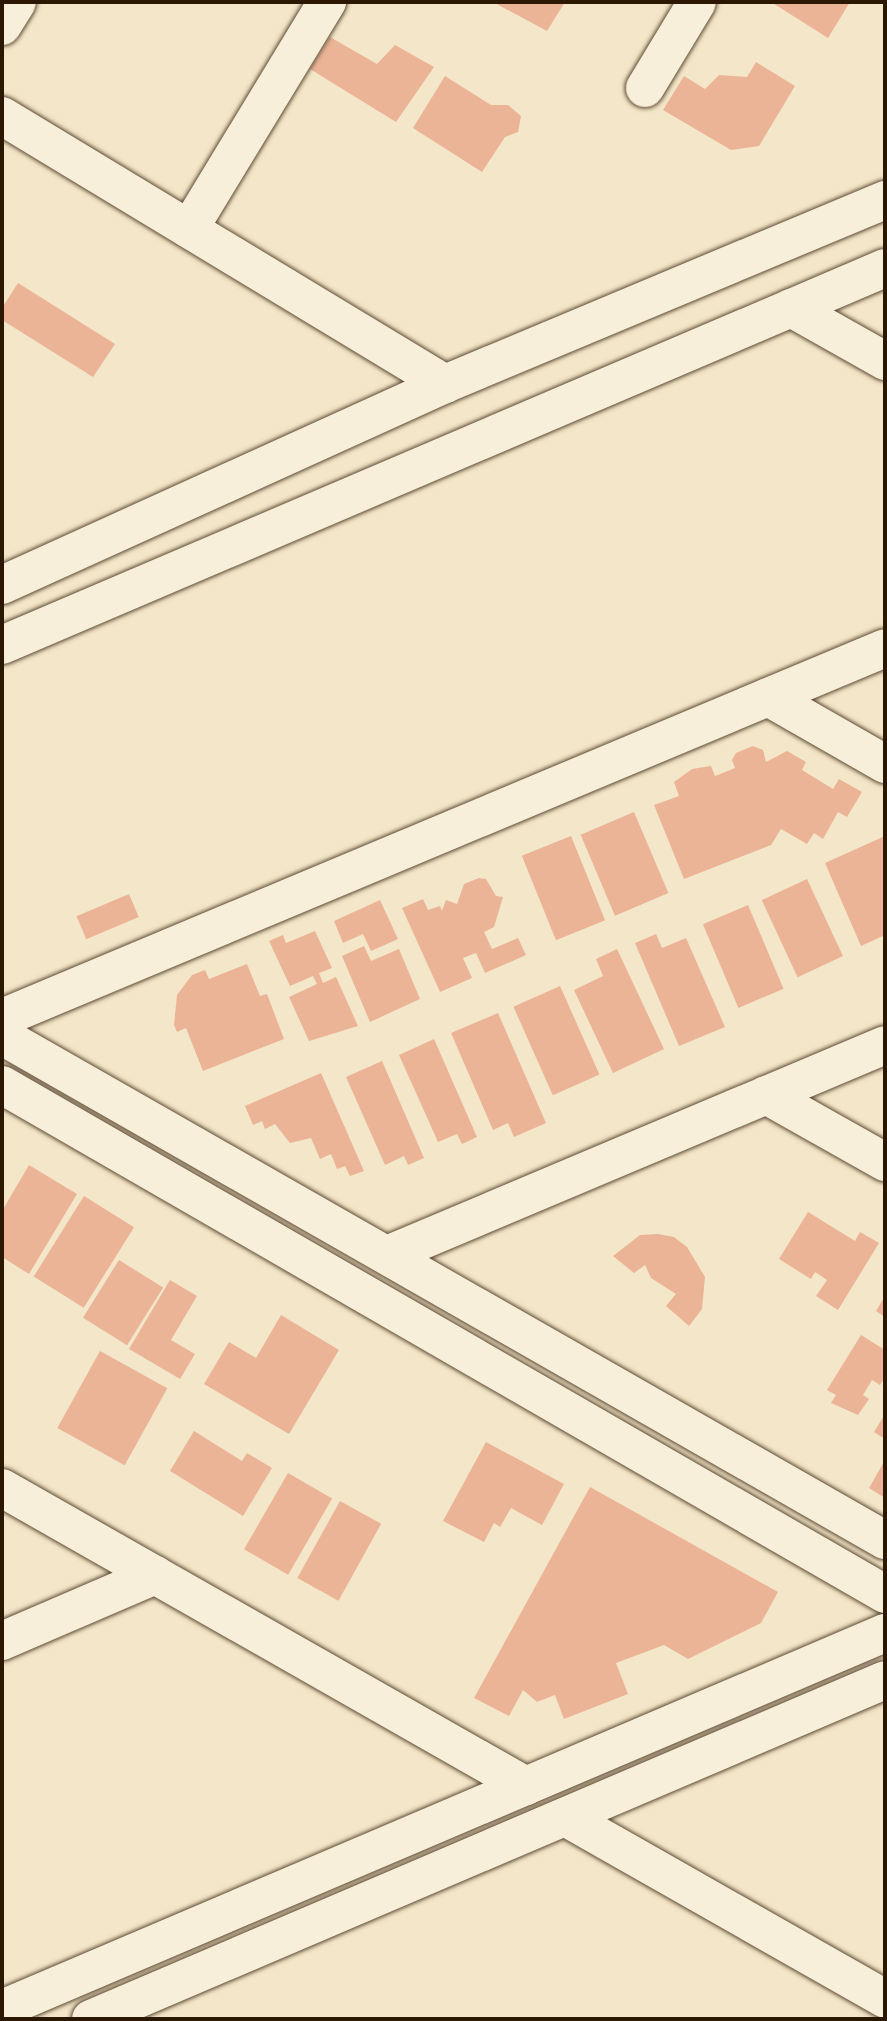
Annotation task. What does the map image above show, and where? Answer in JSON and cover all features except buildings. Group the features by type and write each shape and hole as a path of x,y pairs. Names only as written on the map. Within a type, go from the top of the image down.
{"street":[{"path":"2,26 17,2"},
{"path":"189,229 327,2"},
{"path":"645,88 697,2"},
{"path":"2,116 445,384"},
{"path":"2,584 445,384 885,200"},
{"path":"2,645 885,268"},
{"path":"791,308 885,361"},
{"path":"2,1018 885,648"},
{"path":"768,697 885,764"},
{"path":"2,1036 885,1540"},
{"path":"387,1255 885,1045"},
{"path":"2,1085 885,1594"},
{"path":"766,1095 885,1162"},
{"path":"2,1488 526,1786"},
{"path":"2,1641 155,1575"},
{"path":"2,2009 885,1633"},
{"path":"91,2019 885,1680"},
{"path":"565,1817 885,1999"}]}
